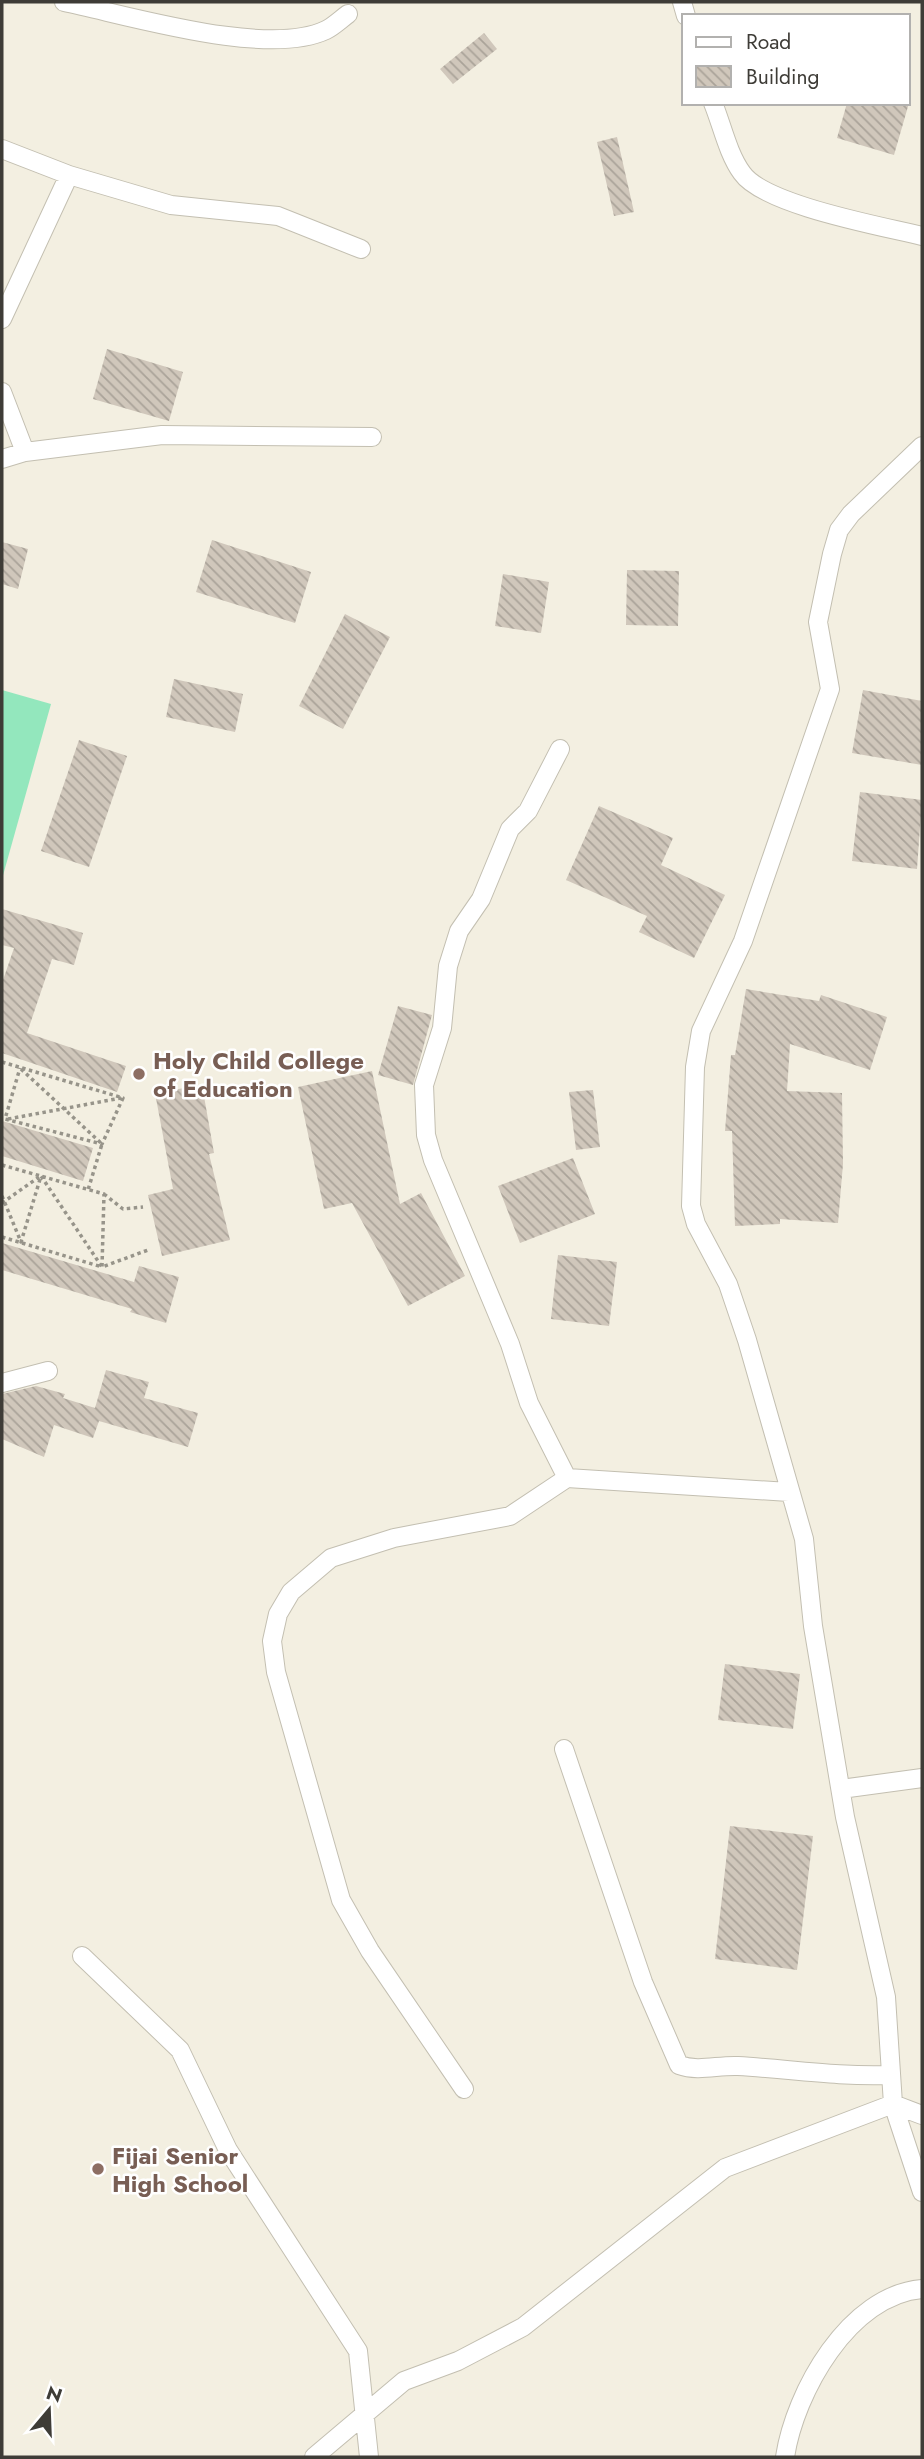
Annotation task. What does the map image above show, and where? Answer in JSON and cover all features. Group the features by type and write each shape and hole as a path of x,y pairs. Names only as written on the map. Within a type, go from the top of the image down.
{"street":[{"path":"64,2 130,8 223,36 285,38 326,30 348,14"},
{"path":"714,105 741,172 756,189 781,199 922,236"},
{"path":"2,149 69,175 171,205 278,216 361,249"},
{"path":"2,319 69,175"},
{"path":"2,392 26,452"},
{"path":"2,459 26,452 162,435 372,437"},
{"path":"922,446 888,476 839,530 818,622 830,689 743,941 701,1031 695,1067 691,1206 696,1224 728,1284 740,1317 768,1406 808,1559 813,1626 841,1789 886,1997 893,2104 922,2192"},
{"path":"560,750 527,811 510,829 481,899 459,931 447,966 443,1021 424,1085 423,1110 426,1135 453,1212 510,1345 529,1402 567,1478"},
{"path":"2,1383 48,1370"},
{"path":"464,2089 370,1951 341,1900 276,1672 272,1641 278,1614 291,1592 331,1558 394,1538 510,1516 567,1478 789,1492"},
{"path":"564,1749 643,1982 679,2065 702,2070 738,2066 863,2076 890,2075"},
{"path":"841,1789 922,1778"},
{"path":"82,1956 180,2050 228,2150 358,2351 369,2457"},
{"path":"314,2457 404,2381 458,2361 523,2327 725,2168 893,2104 922,2115"},
{"path":"785,2457 788,2440 803,2399 818,2369 838,2340 871,2311 912,2290 922,2288"}],"path":[{"path":"2,1062 123,1098"},
{"path":"20,1068 102,1144"},
{"path":"5,1119 20,1068"},
{"path":"5,1119 123,1098"},
{"path":"88,1190 102,1144 123,1098"},
{"path":"5,1119 102,1144"},
{"path":"2,1165 104,1194 123,1209 144,1207"},
{"path":"3,1202 41,1176"},
{"path":"22,1242 41,1176"},
{"path":"41,1176 102,1267"},
{"path":"102,1267 104,1194"},
{"path":"2,1196 22,1242"},
{"path":"2,1237 102,1267 148,1250"}],"green space":[{"path":"2,690 51,704 2,879"}],"building":[{"path":"484,33 497,49 453,84 440,69"},
{"path":"846,105 908,105 894,155 837,138"},
{"path":"617,137 634,212 614,216 597,142"},
{"path":"107,349 183,372 169,421 93,399"},
{"path":"212,540 311,572 295,623 196,592"},
{"path":"2,542 28,549 18,589 2,584"},
{"path":"627,570 679,571 678,626 626,625"},
{"path":"503,574 549,582 541,633 495,626"},
{"path":"345,614 390,637 343,729 299,706"},
{"path":"174,679 243,694 235,732 166,717"},
{"path":"863,690 922,701 922,765 852,753"},
{"path":"79,740 127,756 89,867 41,851"},
{"path":"860,792 922,800 917,869 852,861"},
{"path":"599,806 673,838 661,865 725,895 694,958 639,932 647,916 566,880"},
{"path":"2,909 83,933 74,965 52,959 27,1033 126,1066 117,1092 2,1053 2,983 14,948 2,945"},
{"path":"746,989 819,1001 821,995 887,1017 870,1070 790,1044 787,1091 842,1093 843,1164 838,1223 780,1219 780,1224 735,1226 732,1131 725,1131 731,1055 735,1055"},
{"path":"398,1006 432,1015 413,1085 378,1075"},
{"path":"372,1071 400,1204 421,1193 465,1276 408,1306 352,1203 324,1209 298,1087"},
{"path":"202,1085 214,1153 209,1154 230,1240 162,1256 148,1195 173,1189 155,1093"},
{"path":"593,1090 600,1147 576,1150 569,1092"},
{"path":"2,1121 93,1148 83,1181 2,1156"},
{"path":"573,1158 595,1214 520,1243 498,1186"},
{"path":"2,1243 134,1282 139,1266 179,1277 166,1323 130,1312 132,1309 2,1270"},
{"path":"558,1255 617,1262 609,1326 551,1319"},
{"path":"106,1370 149,1382 144,1398 198,1413 188,1447 99,1421 93,1438 54,1425 44,1457 2,1439 2,1394 36,1386 65,1394 63,1398 95,1408"},
{"path":"725,1664 800,1674 793,1729 718,1720"},
{"path":"730,1826 813,1836 797,1970 715,1959"}],"place":[{"name":"Holy Child College of Education","path":"139,1074"},
{"name":"Fijai Senior High School","path":"98,2169"}]}
